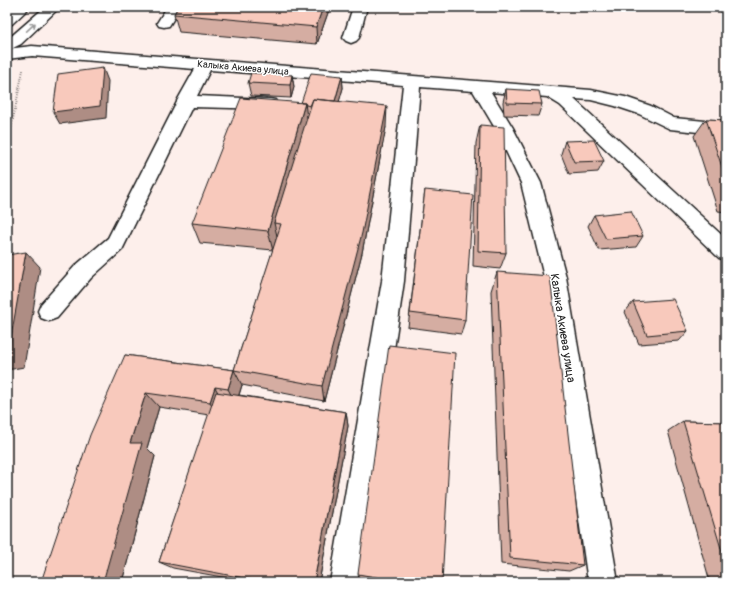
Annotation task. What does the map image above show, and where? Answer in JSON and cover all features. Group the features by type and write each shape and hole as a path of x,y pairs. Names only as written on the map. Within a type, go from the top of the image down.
{"main road":[{"path":"7,21 23,7"},
{"path":"7,46 16,41 53,7"},
{"path":"164,22 174,7"},
{"path":"351,38 360,7"},
{"name":"Калыка Акиева улица","path":"7,54 32,51 551,92 566,101 724,248"},
{"path":"49,311 83,272 115,244 185,101 205,64"},
{"path":"344,582 393,281 412,82"},
{"name":"Калыка Акиева улица","path":"478,87 504,128 531,183 555,277 603,582"},
{"path":"551,92 591,96 619,101 646,110 670,123 726,130"},
{"path":"185,101 288,105"}],"path":[{"path":"7,149 23,69"}],"building":[{"path":"178,7 323,7 316,27 174,14"},
{"path":"103,68 100,106 53,112 58,74"},
{"path":"251,73 292,75 290,85 248,83"},
{"path":"311,73 342,76 335,101 313,99 310,106 306,105 305,103 301,103"},
{"path":"506,89 539,91 542,104 507,103"},
{"path":"241,98 305,103 268,231 192,223"},
{"path":"313,99 387,106 362,233 322,386 234,370 281,224 274,223"},
{"path":"706,119 726,120 726,179"},
{"path":"480,125 504,127 506,253 478,251"},
{"path":"594,140 604,161 574,162 565,141"},
{"path":"425,190 473,195 465,320 410,313"},
{"path":"631,211 643,236 606,239 594,215"},
{"path":"26,252 8,354 7,354 7,255"},
{"path":"497,272 550,276 583,565 510,558"},
{"path":"673,299 688,331 647,335 633,302"},
{"path":"389,345 455,353 442,582 405,582 358,574"},
{"path":"125,355 234,370 228,389 215,387 210,402 146,393 130,443 142,443 103,582 41,582 90,435"},
{"path":"216,392 346,412 314,582 265,582 159,562"},
{"path":"683,421 726,422 726,565"}]}
